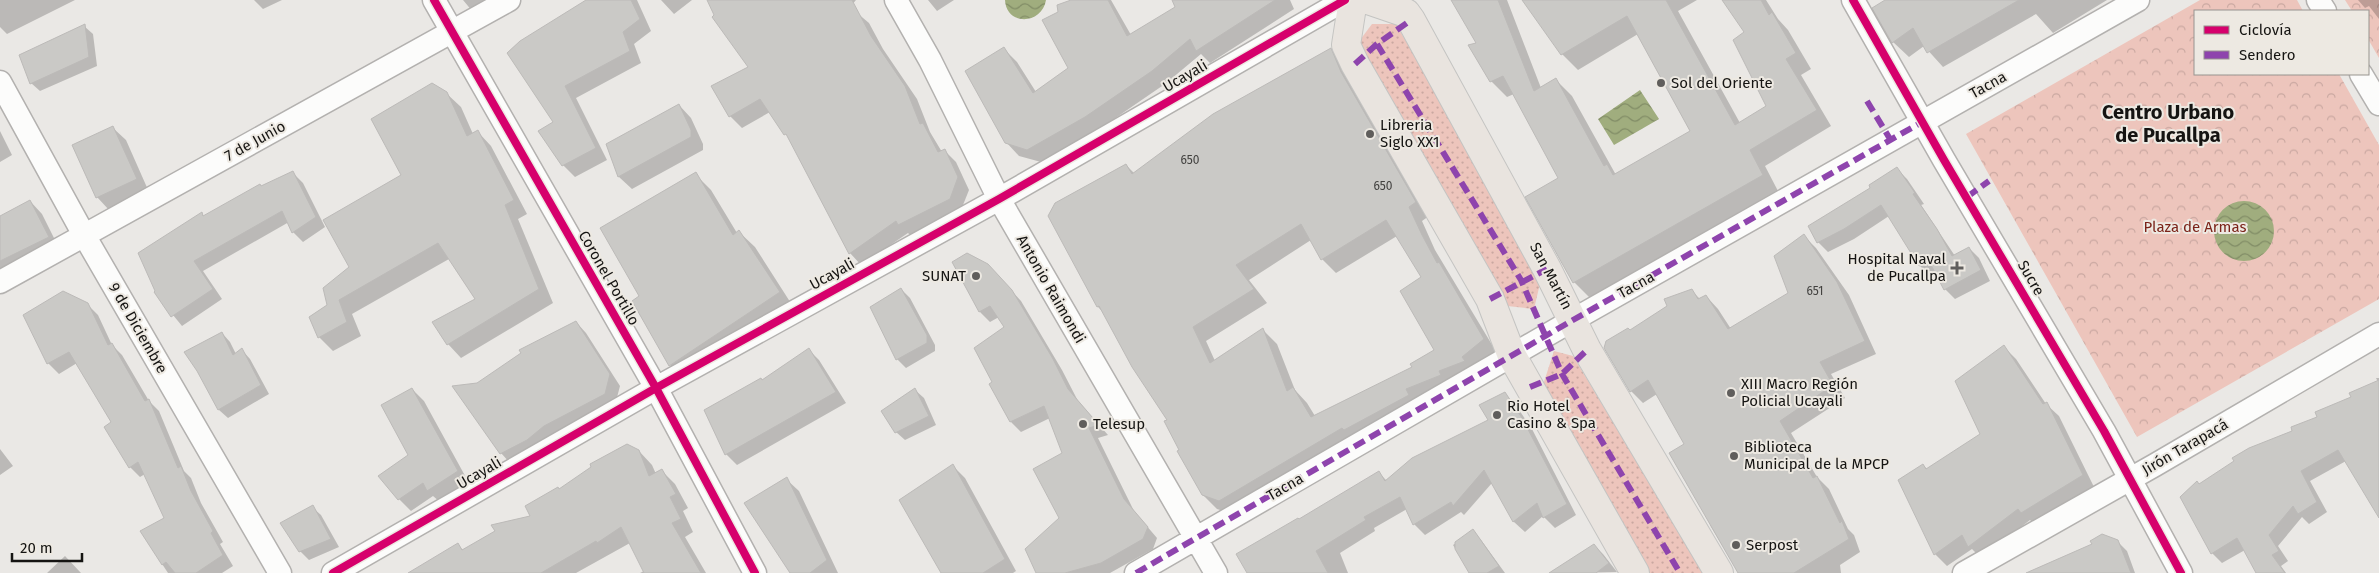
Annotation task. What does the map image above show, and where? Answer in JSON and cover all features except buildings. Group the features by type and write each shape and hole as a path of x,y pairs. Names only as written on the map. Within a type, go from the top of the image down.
{"main road":[{"path":"1353,0 1346,45 1490,299 1512,356 1635,573"},
{"name":"San Martín","path":"1368,0 1406,13 1412,20 1574,320 1587,350 1718,573"}],"street":[{"name":"Coronel Portillo","path":"434,0 656,388 755,573"},
{"name":"7 de Junio","path":"0,282 509,0"},
{"name":"Antonio Raimondi","path":"896,0 930,60 999,199 1216,573"},
{"name":"Ucayali","path":"333,573 656,388 999,199 1345,0"},
{"name":"Sucre","path":"1854,0 1922,122 2104,430 2129,480 2181,573"},
{"name":"Tacna","path":"1136,573 1574,320 2138,0"},
{"path":"2362,75 2379,104"},
{"name":"9 de Diciembre","path":"0,82 84,235 280,573"},
{"name":"Jirón Tarapacá","path":"1964,573 2129,480 2379,334"}],"green space":[{"name":"Plaza de Armas","path":"2200,0 2297,0 2302,10 2194,10 2194,75 2340,75 2379,145 2379,299 2137,437 1966,134"},
{"path":"2345,0 2379,0 2379,58 2369,41 2369,10 2351,10"},
{"path":"1372,24 1396,24 1542,275 1534,309 1507,306 1354,48"},
{"path":"1554,351 1573,356 1704,573 1648,573 1542,388"}],"water":[{"path":"1005,0 1046,0 1038,14 1032,18 1024,19 1017,18 1011,14"},
{"path":"1640,90 1659,119 1614,145 1598,119"},
{"path":"2244,201 2260,206 2265,210 2269,215 2274,231 2269,247 2265,252 2260,256 2244,261 2228,256 2223,252 2219,247 2214,231 2219,215 2223,210 2228,206"}],"marked path":[{"path":"1355,64 1377,44 1411,20"},
{"path":"1377,44 1521,280 1562,374 1680,573"},
{"path":"1867,101 1890,139"},
{"path":"1136,573 1573,320 1922,122"},
{"path":"1967,197 1989,181"},
{"path":"1490,299 1547,269"},
{"path":"1530,387 1562,374 1587,350"}],"cycle path":[{"path":"434,0 656,388 755,573"},
{"path":"333,573 656,388 999,199 1345,0"},
{"path":"1853,0 1944,160 2104,431 2181,573"}],"place":[{"name":"Sol del Oriente","path":"1661,83"},
{"name":"Libreria Siglo XX1","path":"1370,134"},
{"name":"Hospital Naval de Pucallpa","path":"1957,268"},
{"name":"SUNAT","path":"976,276"},
{"name":"XIII Macro Región Policial Ucayali","path":"1731,393"},
{"name":"Rio Hotel Casino & Spa","path":"1497,415"},
{"name":"Telesup","path":"1083,424"},
{"name":"Biblioteca Municipal de la MPCP","path":"1734,456"},
{"name":"Serpost","path":"1736,545"}],"district":[{"name":"Centro Urbano de Pucallpa","path":"2168,124"}]}
